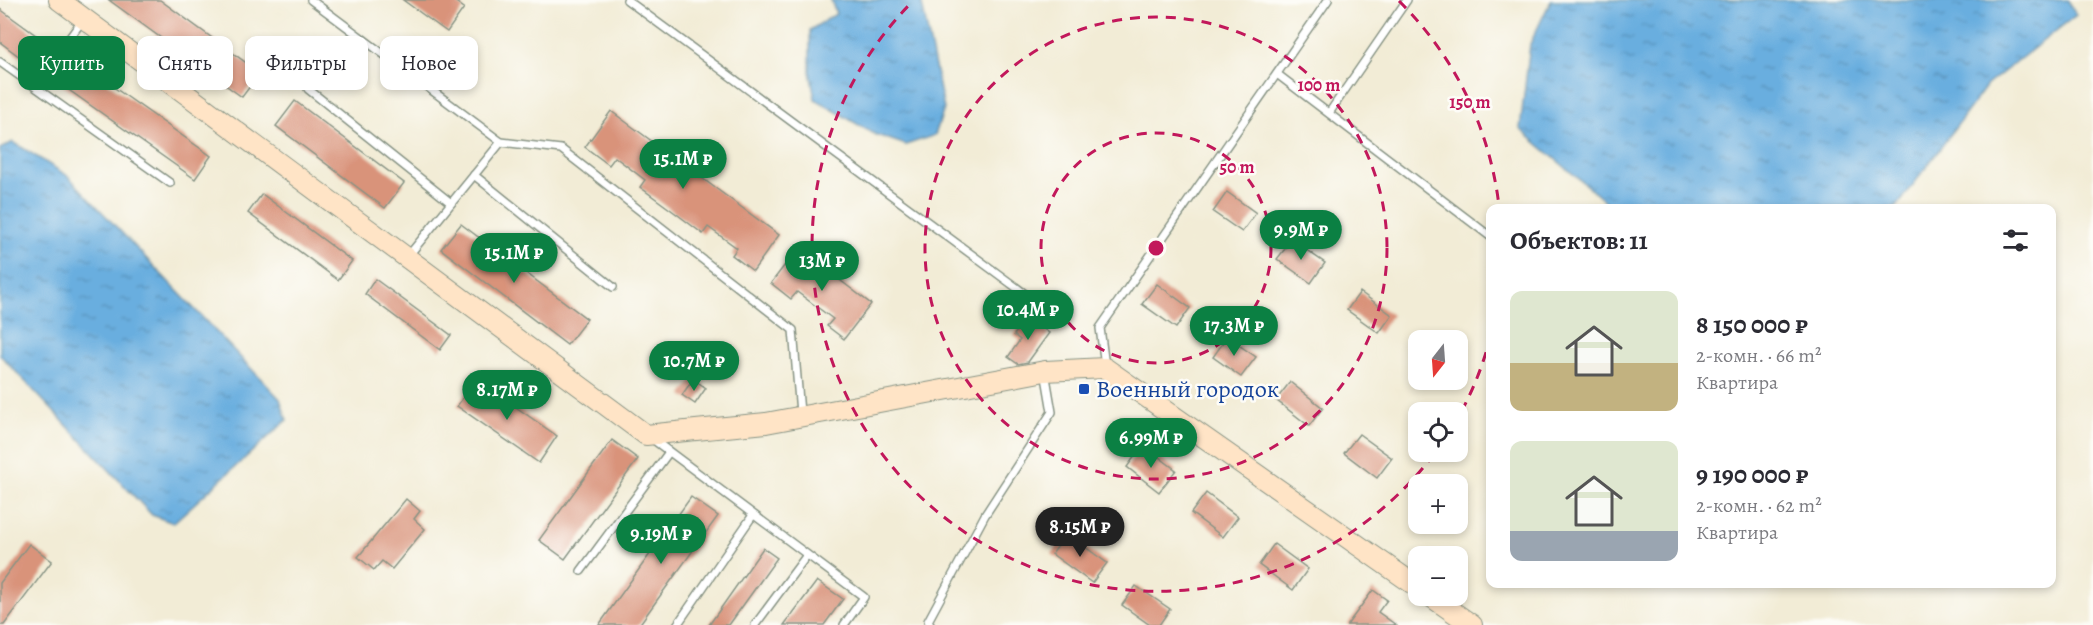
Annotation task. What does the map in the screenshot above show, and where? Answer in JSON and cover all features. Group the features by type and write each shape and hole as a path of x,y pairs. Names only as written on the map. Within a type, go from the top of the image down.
{"street":[{"path":"59,0 646,435 801,417 1045,371 1105,368 1408,580"},
{"path":"1444,606 1472,625"}],"lane":[{"path":"311,0 501,142 561,149 793,330 801,417"},
{"path":"627,0 1059,319"},
{"path":"1105,368 1100,328 1328,0"},
{"path":"1329,113 1407,0"},
{"path":"71,36 84,18"},
{"path":"0,62 18,75"},
{"path":"1277,74 1486,233"},
{"path":"40,90 170,183"},
{"path":"309,90 451,203"},
{"path":"407,257 501,142"},
{"path":"474,175 613,287"},
{"path":"930,625 928,621 985,515 1052,412 1045,371"},
{"path":"646,435 864,597 844,625"},
{"path":"581,572 669,452"},
{"path":"676,625 753,515"},
{"path":"755,625 807,555"}],"water":[{"path":"831,0 921,0 944,109 935,135 906,145 874,134 815,99 810,71 810,30 836,14"},
{"path":"1551,0 2068,0 2076,15 1987,85 1899,204 1608,204 1520,129 1530,44"},
{"path":"13,142 68,176 280,399 287,420 173,523 152,515 0,355 0,149"}],"building":[{"path":"109,0 160,0 209,36 158,36"},
{"path":"403,0 453,0 464,8 447,32"},
{"path":"0,9 37,36 18,36 18,56 0,42"},
{"path":"233,53 245,62 245,90 247,90 242,97 232,90"},
{"path":"69,90 118,90 211,156 195,179"},
{"path":"295,101 404,183 385,208 276,126"},
{"path":"611,111 779,235 753,271 732,255 737,248 708,227 703,234 640,187 645,180 615,157 609,165 585,147"},
{"path":"1227,192 1256,213 1242,232 1213,212"},
{"path":"262,194 352,261 338,280 248,213"},
{"path":"461,224 587,319 567,345 441,249"},
{"path":"1292,240 1325,263 1311,283 1277,259"},
{"path":"798,248 871,304 844,339 827,326 833,319 797,292 791,299 771,283"},
{"path":"375,279 451,335 440,350 365,294"},
{"path":"1157,284 1190,308 1176,328 1142,304"},
{"path":"1360,292 1392,315 1379,333 1347,310"},
{"path":"1027,317 1049,333 1028,362 1018,364 1008,357 1020,340 1014,335"},
{"path":"1227,337 1256,357 1241,377 1213,357"},
{"path":"476,379 557,436 539,463 457,406"},
{"path":"693,379 706,388 695,404 682,395"},
{"path":"1290,382 1323,408 1309,426 1276,400"},
{"path":"1359,434 1392,458 1377,478 1344,453"},
{"path":"612,440 638,459 565,559 539,540"},
{"path":"1143,445 1176,470 1159,492 1127,467"},
{"path":"1206,493 1238,517 1223,537 1191,513"},
{"path":"691,497 718,516 639,625 599,625"},
{"path":"406,499 420,511 414,519 425,529 392,569 382,561 374,570 358,557"},
{"path":"1067,534 1107,563 1092,583 1052,554"},
{"path":"29,544 52,561 4,625 0,625 0,583"},
{"path":"1274,544 1308,569 1293,590 1259,565"},
{"path":"763,548 777,558 729,625 709,625"},
{"path":"817,581 843,599 824,625 784,625"},
{"path":"1136,586 1170,609 1159,625 1150,625 1122,605"},
{"path":"1373,590 1387,600 1378,612 1396,625 1347,625"}],"place":[{"name":"Военный городок","path":"1084,389"}]}
